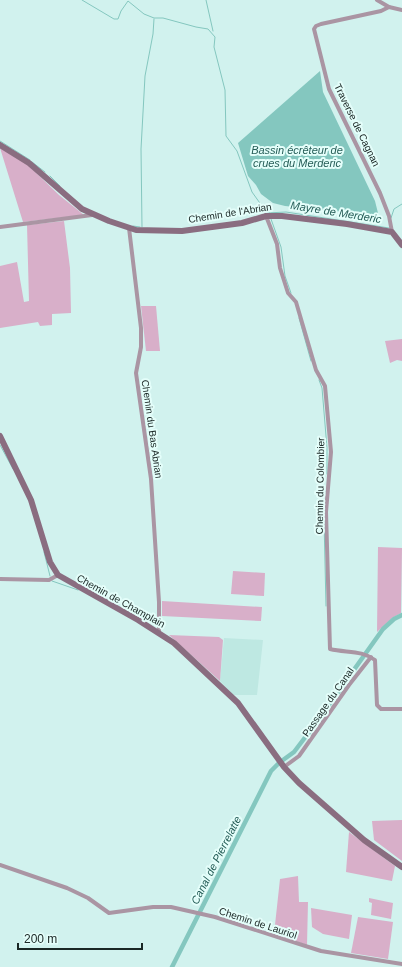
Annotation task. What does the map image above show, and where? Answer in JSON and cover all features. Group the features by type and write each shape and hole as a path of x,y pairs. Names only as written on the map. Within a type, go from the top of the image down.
{"street":[{"path":"377,0 389,7 402,10"},
{"name":"Traverse de Cagnan","path":"389,7 381,11 320,24 314,29 329,89 365,160 391,221 391,232"},
{"name":"Chemin de l'Abrian","path":"0,145 29,162 72,201 92,215 129,228 155,231 182,231 242,223 266,216 307,219 391,232"},
{"path":"0,227 92,215"},
{"name":"Chemin du Colombier","path":"266,216 277,244 280,268 288,293 296,302 316,370 325,386 331,452 326,512 330,649 367,655"},
{"name":"Chemin du Bas Abrian","path":"129,228 141,328 141,347 136,373 146,431 151,480 159,602 159,633"},
{"path":"391,232 402,245"},
{"path":"0,436 31,500 50,562 58,575 48,580 0,580"},
{"name":"Chemin de Champlain","path":"58,575 138,620 174,644 231,696 284,767 308,791 364,840 402,867"},
{"path":"367,655 375,660 376,665 377,705 379,708 402,709"},
{"name":"Passage du Canal","path":"284,767 299,756 352,680 367,655"},
{"name":"Chemin de Lauriol","path":"0,865 67,888 88,898 109,913 153,907 172,907 228,921 321,951 402,964"}],"shaded area":[{"path":"0,148 26,163 59,195 84,215 23,222"},
{"path":"64,221 70,268 71,313 52,314 52,325 40,326 38,322 0,328 0,266 17,262 24,302 29,301 27,225"},
{"path":"141,306 156,306 160,351 146,351"},
{"path":"402,339 402,361 397,360 390,363 385,341"},
{"path":"378,547 402,548 401,613 392,618 377,632"},
{"path":"233,571 265,573 264,596 231,594"},
{"path":"162,601 262,607 261,621 162,616"},
{"path":"169,635 219,637 223,640 220,681"},
{"path":"224,638 263,640 257,695 233,695 220,681"},
{"path":"402,820 402,861 374,840 372,821"},
{"path":"349,832 395,866 392,881 346,872"},
{"path":"298,876 299,902 308,902 307,945 274,934 280,879"},
{"path":"369,898 393,903 391,919 371,915 372,903 369,902"},
{"path":"311,908 352,915 349,939 323,934 312,927"},
{"path":"358,917 393,922 388,959 351,953"}],"water":[{"name":"Bassin écrêteur de crues du Merderic","path":"320,71 323,92 375,201 378,213 374,215 285,206 273,203 261,194 256,185 248,176 238,143"}],"waterway":[{"name":"Mayre de Merderic","path":"82,0 114,19 118,19 121,11 128,1 144,14 154,18 163,18 208,29 215,37 214,47 225,90 226,136 237,151 252,192 267,213 286,212 389,228"},
{"path":"206,0 213,31"},
{"path":"142,227 141,149 145,76 153,34 154,19"},
{"path":"0,141 30,160"},
{"path":"32,162 45,172"},
{"path":"50,176 60,186"},
{"path":"391,218 394,209 402,204"},
{"path":"271,219 281,247 285,276 291,293"},
{"path":"133,226 140,227"},
{"path":"299,318 311,361"},
{"path":"319,380 322,388 327,448 327,474"},
{"path":"0,445 13,469"},
{"path":"324,519 326,606"},
{"path":"44,552 50,576"},
{"path":"52,581 78,590"},
{"name":"Canal de Pierrelatte","path":"283,760 294,752 383,629 394,619 402,615"},
{"name":"Canal de Pierrelatte","path":"172,967 271,771 279,763"}]}
